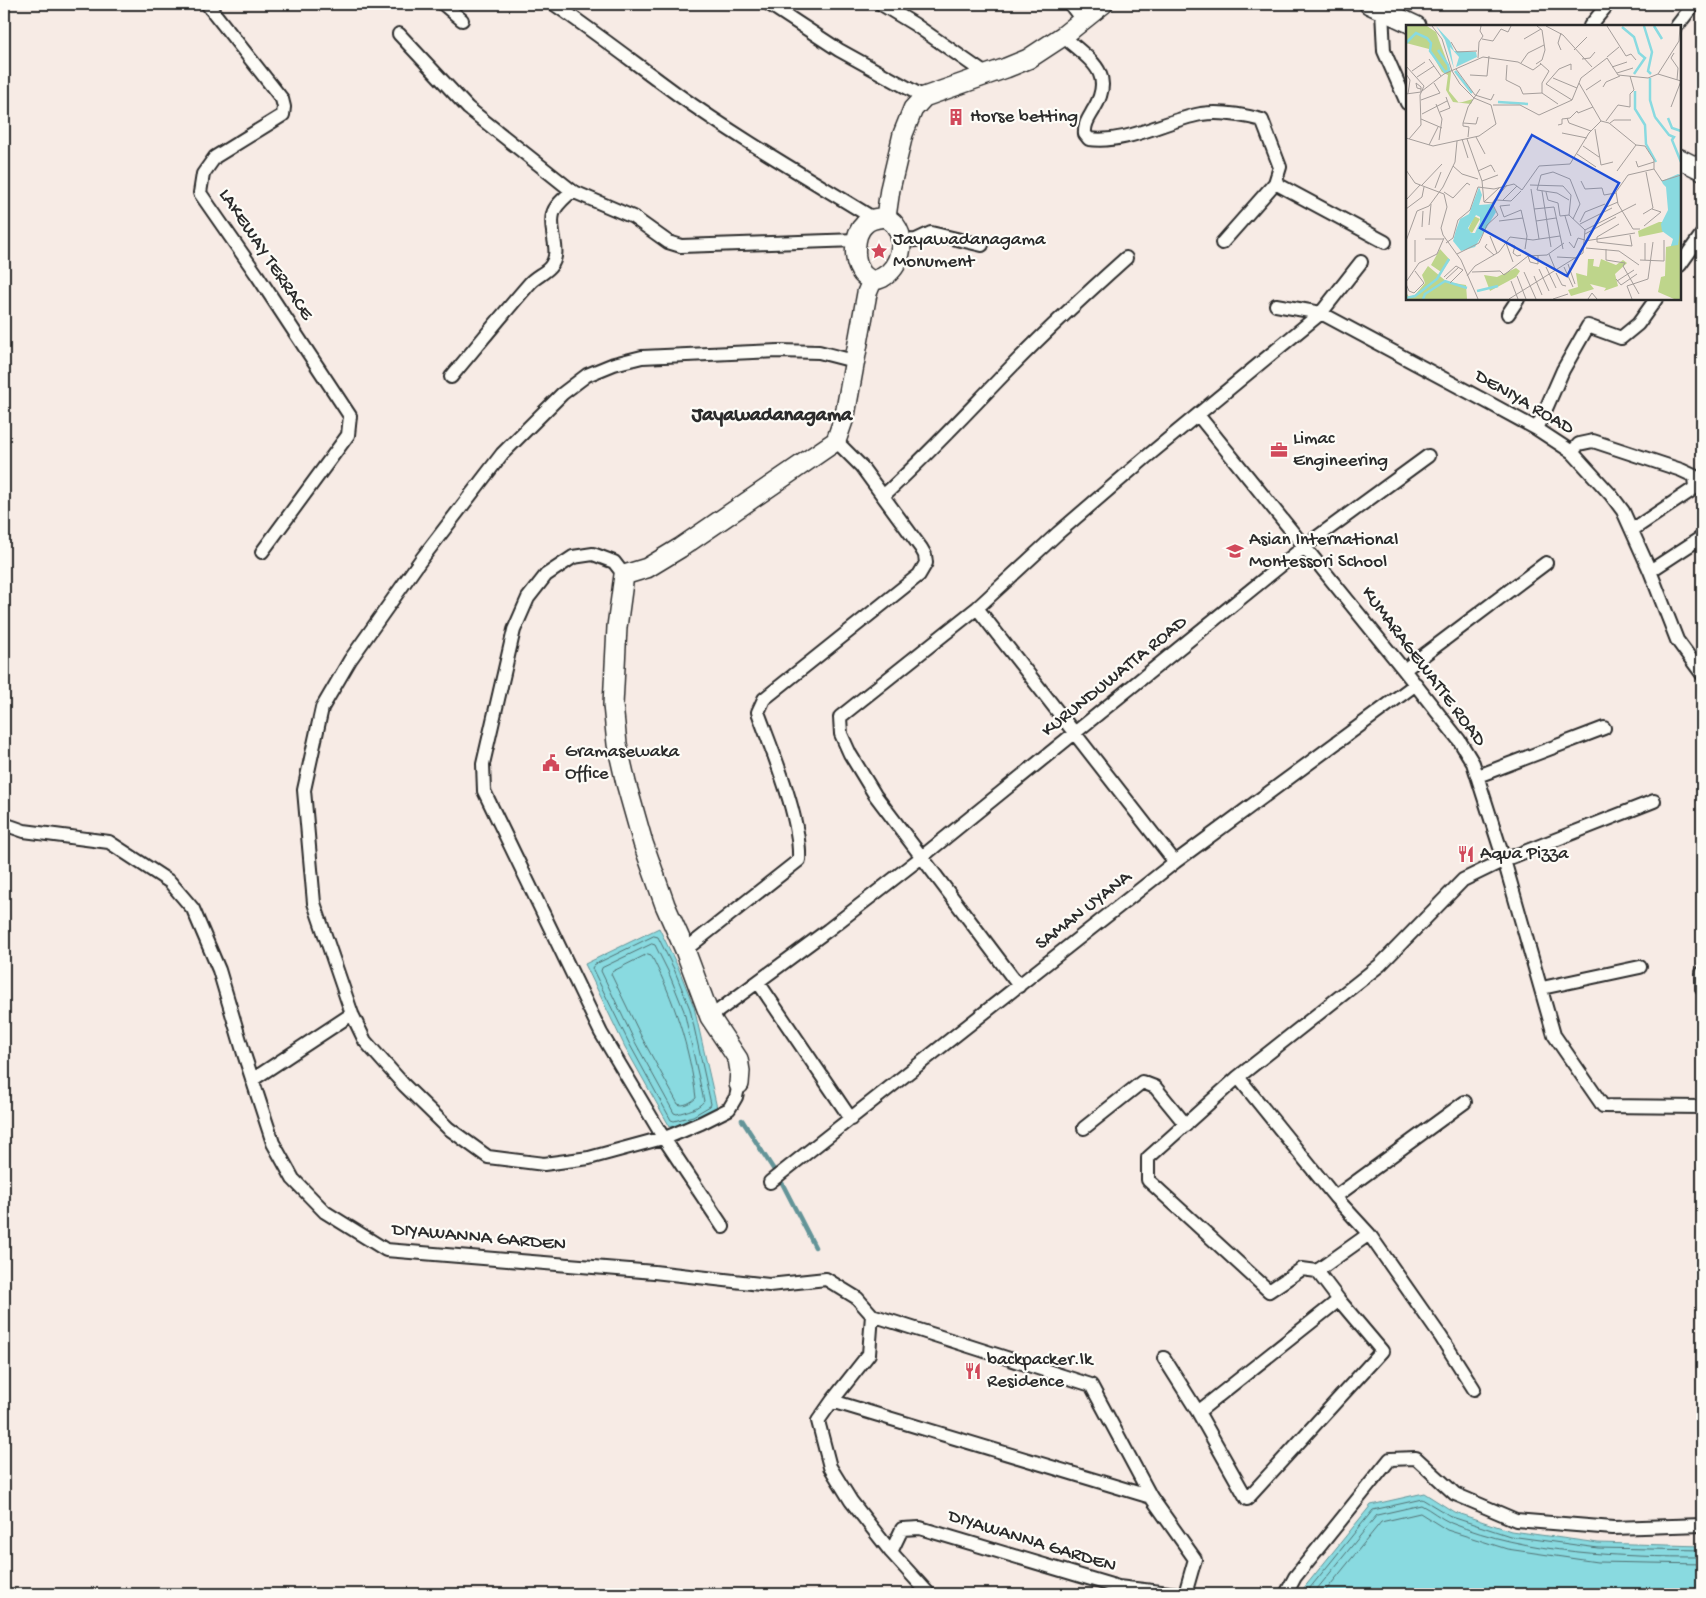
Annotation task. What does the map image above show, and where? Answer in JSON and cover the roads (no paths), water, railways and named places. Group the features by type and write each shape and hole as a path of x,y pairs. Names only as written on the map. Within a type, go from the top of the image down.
{"street":[{"name":"LAKEWAY TERRACE","path":"207,4 282,99 284,106 283,115 215,157 203,174 200,193 258,275 350,416 348,435 262,552"},
{"path":"443,4 462,20"},
{"path":"554,4 598,34 678,95 761,149 895,225 901,241 901,251 897,262 882,278 872,281"},
{"path":"769,4 839,50 924,97"},
{"path":"881,4 914,24 986,75"},
{"path":"1070,4 1083,21"},
{"path":"872,281 859,270 856,240 863,225 880,218 890,189 903,134 913,110 924,97 1028,59 1063,36 1103,4"},
{"path":"1591,25 1608,4"},
{"path":"1678,25 1694,4"},
{"path":"1376,7 1414,25"},
{"path":"1376,7 1384,52 1406,101"},
{"path":"399,34 468,108 572,191 633,217 668,242 681,246 856,240"},
{"path":"1063,36 1097,68 1103,81 1102,96 1085,124 1085,134 1089,139 1112,140 1202,114 1240,114 1262,120 1280,167 1275,183 1222,243"},
{"path":"1681,160 1702,170"},
{"path":"1275,183 1385,242"},
{"path":"451,377 532,281 550,267 554,260 555,244 552,228 553,214 560,203 572,191"},
{"path":"901,241 916,240 931,234 982,245"},
{"path":"1681,264 1702,234"},
{"path":"883,496 922,461 1077,302 1126,258"},
{"path":"1019,986 923,856 875,795 850,754 841,734 840,717 977,608 1058,533 1321,313 1361,262"},
{"path":"624,575 647,568 680,548 836,441 845,416 867,293 872,281"},
{"path":"1508,314 1517,300"},
{"path":"1537,429 1563,370 1588,326 1621,338 1638,324 1655,300"},
{"name":"DENIYA ROAD","path":"1276,305 1321,313 1537,429 1572,452 1623,511 1650,571 1677,640 1702,674"},
{"path":"722,1227 663,1137 601,1033 484,791 483,764 514,630 528,598 546,575 573,557 593,554 614,562 624,575 616,627 613,705 626,783 643,843 665,906 685,950 710,1017 738,1059 740,1071 739,1084 736,1098 729,1109 701,1123 663,1137 589,1158 544,1164 488,1157 448,1128 404,1085 365,1041 352,1014 314,903 304,790 322,708 350,660 420,561 502,454 562,394 588,375 614,364 642,357 778,351 819,352 854,361"},
{"name":"KUMARAGEWATTE ROAD","path":"1198,415 1416,684 1459,740 1473,763 1504,860 1554,1035 1603,1106 1702,1107"},
{"path":"685,950 799,860 800,846 792,812 758,712 764,699 919,575 926,563 925,555 921,548 861,466 836,441"},
{"path":"1572,452 1579,444 1593,441 1694,476 1695,488 1632,530"},
{"name":"KURUNDUWATTA ROAD","path":"710,1017 828,930 923,856 1305,546 1428,456"},
{"path":"1650,571 1702,537"},
{"path":"1404,670 1546,563"},
{"path":"977,608 1175,862"},
{"name":"SAMAN UYANA","path":"775,1178 1175,862 1416,684"},
{"path":"1478,776 1604,728"},
{"path":"1369,1234 1317,1271 1302,1269 1269,1291 1148,1180 1148,1158 1238,1078 1380,965 1463,880 1504,860 1654,802"},
{"name":"DIYAWANNA GARDEN","path":"4,824 24,831 110,842 170,882 193,909 215,961 273,1143 293,1180 325,1212 386,1250 640,1270 768,1285 826,1279 857,1298 872,1315"},
{"path":"1542,988 1640,967"},
{"path":"1702,973 1702,989"},
{"path":"758,982 851,1118"},
{"path":"252,1080 352,1014"},
{"path":"1238,1078 1335,1197 1369,1234 1441,1337 1474,1389"},
{"path":"1084,1128 1142,1082 1155,1087 1186,1125"},
{"path":"1335,1197 1465,1102"},
{"path":"1164,1358 1198,1412 1247,1499 1382,1351 1317,1271"},
{"path":"1198,1412 1339,1300"},
{"path":"929,1594 891,1552 851,1501 830,1467 818,1421 869,1354 872,1315 1091,1385 1151,1497 1194,1559 1185,1594"},
{"path":"832,1401 1151,1497"},
{"path":"1286,1594 1295,1577 1390,1459 1416,1458 1455,1494 1516,1520 1613,1528 1702,1525"},
{"name":"DIYAWANNA GARDEN","path":"891,1552 902,1529 920,1528 1118,1587 1178,1594"}],"water":[{"path":"659,928 678,967 694,1007 717,1108 695,1121 670,1127 625,1047 585,964"},
{"path":"1424,1493 1454,1512 1511,1531 1598,1543 1702,1546 1702,1594 1299,1594 1371,1505"}],"waterway":[{"path":"742,1120 781,1181 815,1247"}],"place":[{"name":"Horse betting","path":"956,117"},
{"name":"Jayawadanagama Monument","path":"879,251"},
{"name":"Limac Engineering","path":"1279,450"},
{"name":"Asian International Montessori School","path":"1235,551"},
{"name":"Gramasewaka Office","path":"551,763"},
{"name":"Aqua Pizza","path":"1466,854"},
{"name":"backpacker.lk Residence","path":"973,1371"}],"district":[{"name":"Jayawadanagama","path":"772,416"}]}
